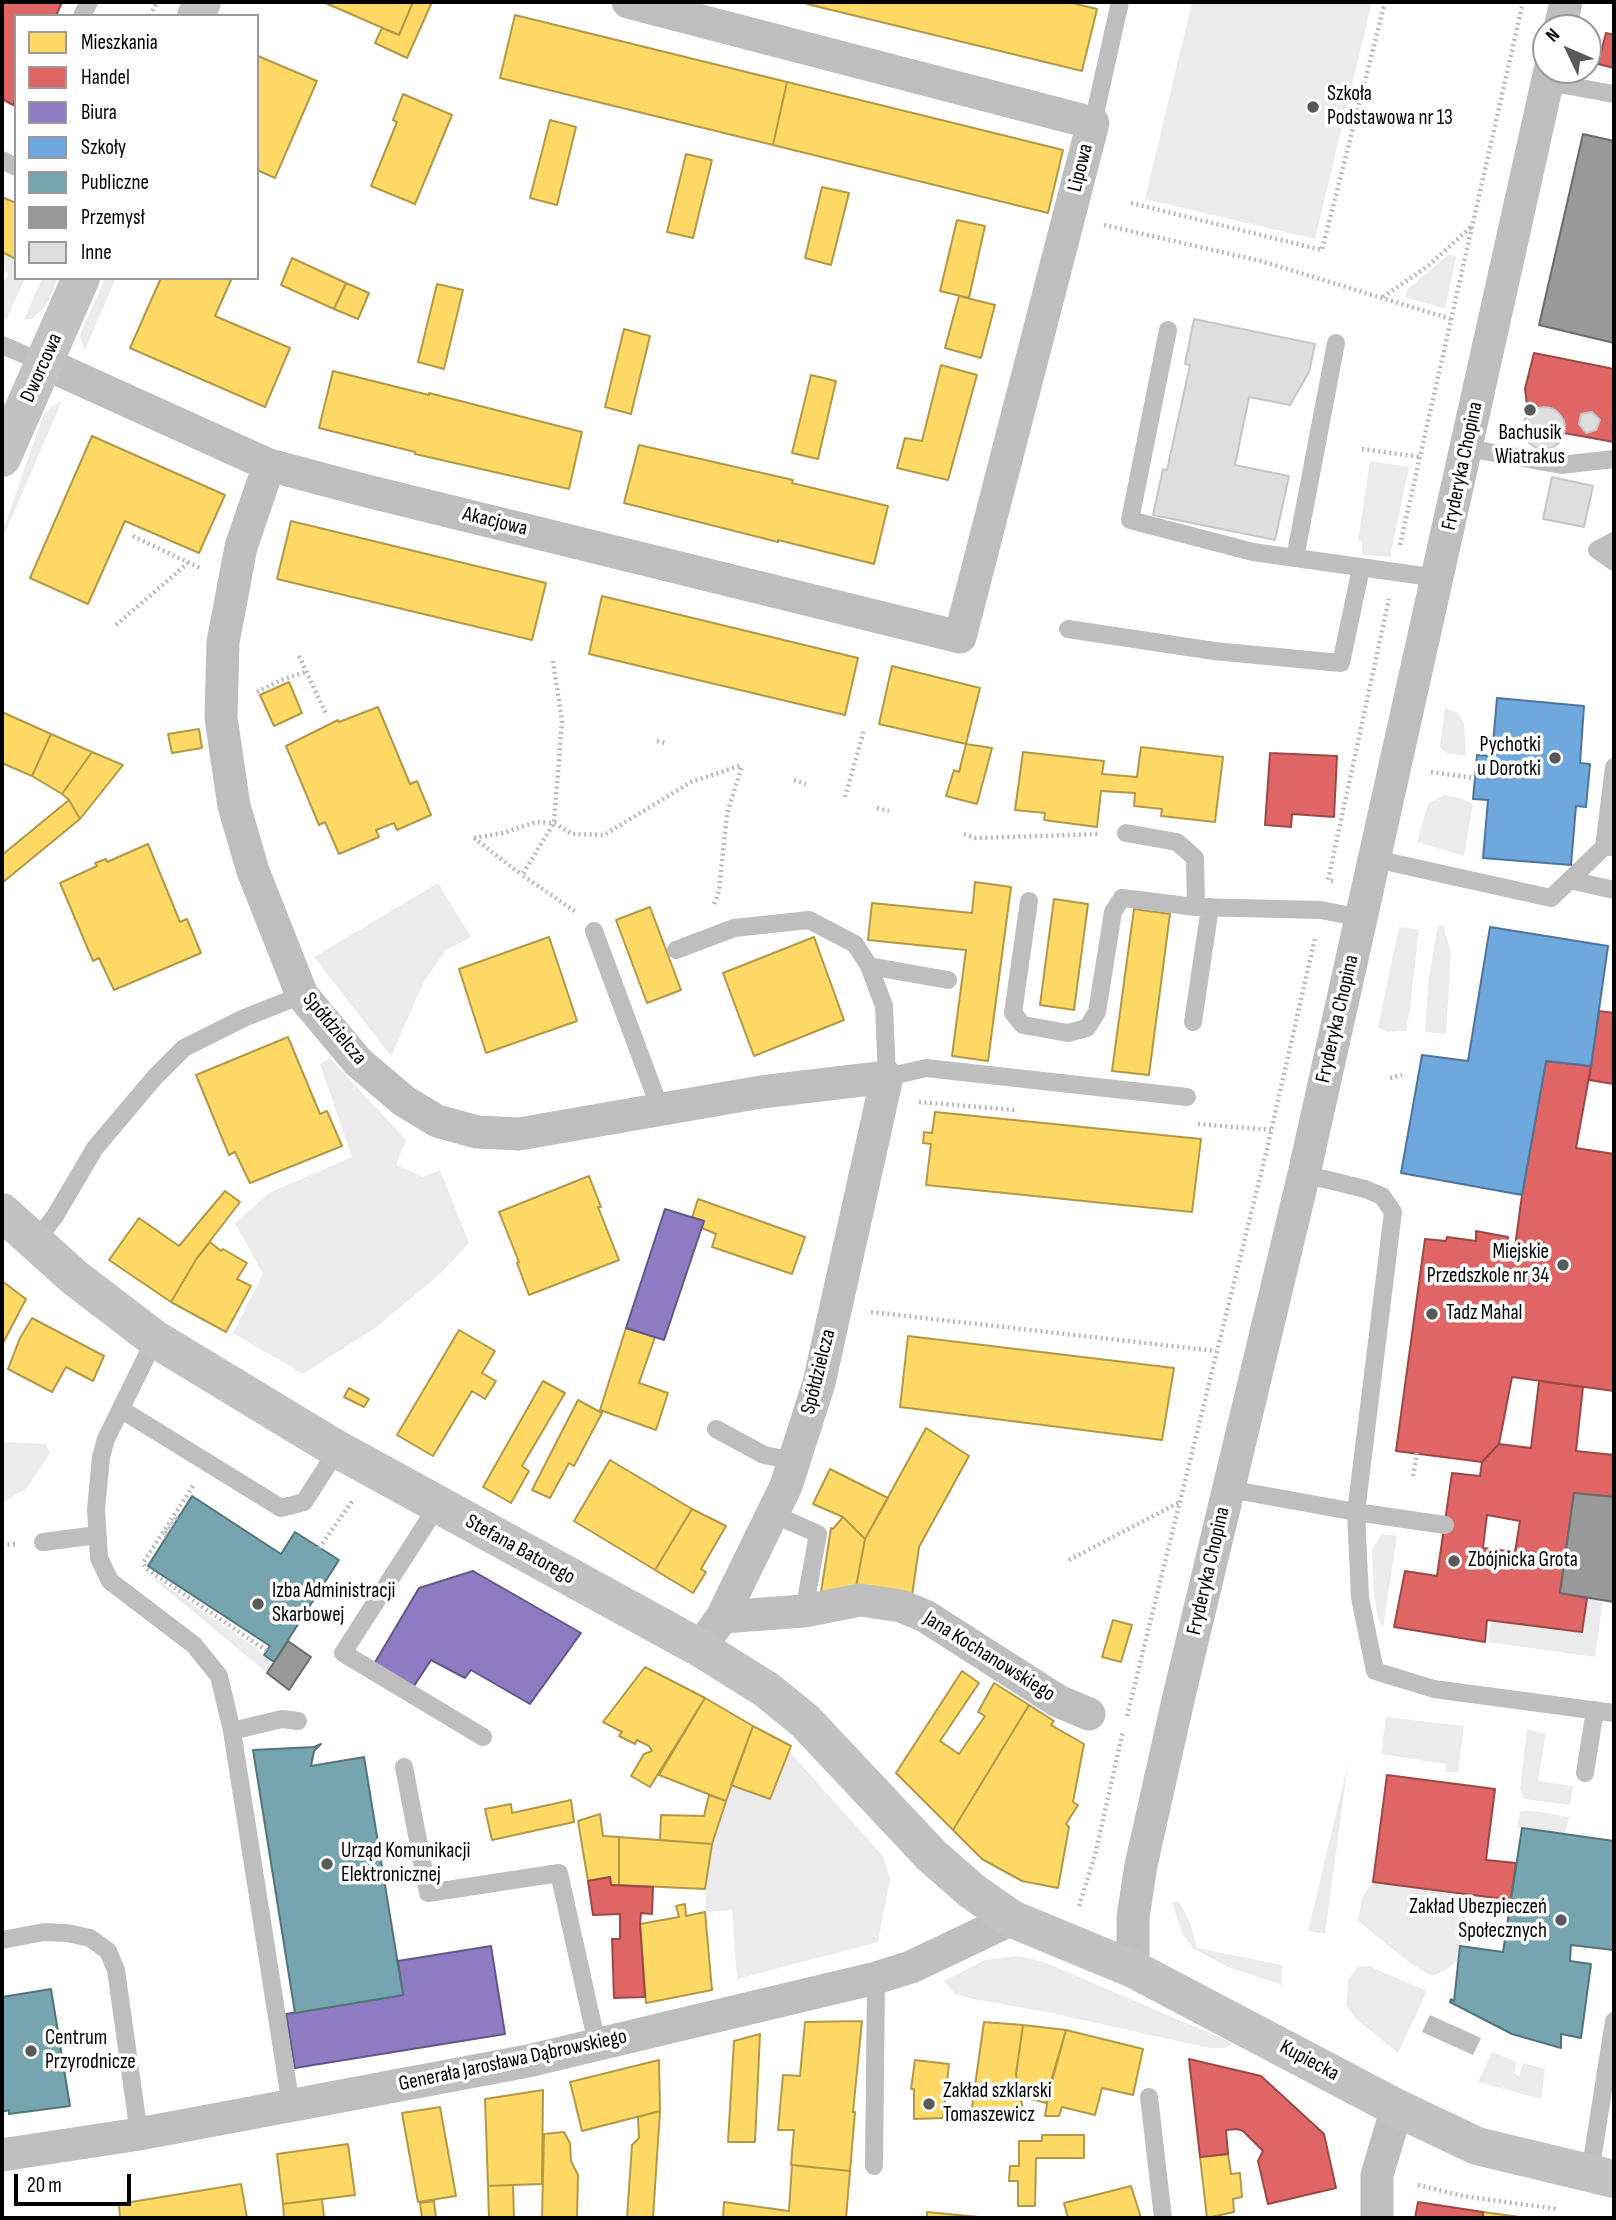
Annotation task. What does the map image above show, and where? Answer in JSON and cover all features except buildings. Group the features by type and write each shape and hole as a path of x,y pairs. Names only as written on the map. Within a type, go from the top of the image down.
{"street":[{"name":"Lipowa","path":"628,2 1093,123 960,637"},
{"name":"Fryderyka Chopina","path":"1133,1969 1133,1917 1141,1865 1304,1174 1547,84"},
{"name":"Dworcowa","path":"2,458 80,280"},
{"name":"Akacjowa","path":"44,363 270,465 960,637"},
{"name":"Spółdzielcza","path":"270,465 241,547 223,642 221,718 234,806 253,870 302,995 358,1062 404,1101 437,1121 477,1132 519,1134 761,1092 887,1077 819,1383 786,1486 722,1617 700,1648"},
{"name":"Stefana Batorego","path":"2,1212 74,1277 155,1339 335,1448 700,1648 767,1690 805,1721 932,1856 972,1891 1012,1919"},
{"name":"Jana Kochanowskiego","path":"722,1617 804,1611 860,1600 901,1606 925,1616 1058,1701 1089,1714"},
{"name":"Kupiecka","path":"1012,1919 1133,1969 1397,2108 1477,2146 1602,2176"},
{"name":"Generała Jarosława Dąbrowskiego","path":"2,2155 139,2134 528,2061 876,1978 911,1967 1012,1919"},
{"path":"1377,2218 1377,2175 1397,2108"}],"lane":[{"path":"1093,123 1120,2"},
{"path":"1578,84 1614,94"},
{"path":"1168,330 1130,520 1253,552 1438,578"},
{"path":"1295,558 1336,343"},
{"path":"2,345 44,363"},
{"path":"1467,449 1561,465 1614,459"},
{"path":"1614,541 1597,550 1614,562"},
{"path":"1068,629 1214,651 1342,663 1361,568"},
{"path":"1374,859 1551,898 1609,847 1614,767"},
{"path":"1126,834 1177,842 1195,858 1203,907 1193,1021"},
{"path":"1570,880 1614,890"},
{"path":"1029,901 1013,1013 1023,1025 1068,1033 1087,1028 1097,1012 1113,912 1122,898 1203,907 1321,910 1364,905"},
{"path":"676,950 734,928 809,920 855,944 869,966 884,1006 887,1077"},
{"path":"594,931 661,1111"},
{"path":"869,966 948,980"},
{"path":"34,1243 55,1216 95,1148 155,1077 184,1048 244,1018 302,995"},
{"name":"Spółdzielcza","path":"887,1077 926,1068 1186,1097"},
{"path":"1304,1174 1365,1189 1382,1196 1393,1212 1356,1512 1360,1598 1375,1671 1434,1689 1614,1713"},
{"path":"155,1339 106,1439 101,1457 96,1509 99,1558 110,1581 194,1645 219,1676 232,1731 291,2106"},
{"path":"123,1407 128,1413 281,1508 304,1502 329,1463 335,1448"},
{"path":"716,1429 764,1455 794,1461"},
{"path":"1229,1489 1445,1525"},
{"path":"438,1505 343,1653 483,1737"},
{"path":"773,1514 818,1534 804,1611"},
{"path":"43,1542 97,1535"},
{"path":"1585,1773 1595,1710"},
{"path":"232,1731 282,1719 298,1721"},
{"path":"404,1767 428,1893 559,1873 597,2044"},
{"path":"2,1940 44,1932 67,1933 90,1938 108,1951 116,1970 139,2134"},
{"path":"874,2166 876,1978"},
{"path":"1602,2176 1614,2021"},
{"path":"1149,2097 1163,2218"}],"path":[{"path":"1131,202 1322,250 1385,2"},
{"path":"1077,1909 1095,1855 1178,1503 1267,1149 1523,2"},
{"path":"1383,297 1428,266 1472,225"},
{"path":"1111,226 1261,261 1451,319"},
{"path":"1362,449 1420,457"},
{"path":"133,536 234,585"},
{"path":"116,625 188,563"},
{"path":"299,656 327,716"},
{"path":"522,875 554,823 562,721 553,661"},
{"path":"222,709 281,680 306,672"},
{"path":"845,797 864,730"},
{"path":"657,741 666,743"},
{"path":"594,931 568,905 522,875 474,838 503,833 537,822 554,823 572,834 604,835 691,782 742,765 727,814 719,891 697,941"},
{"path":"1426,772 1475,778"},
{"path":"794,780 806,784"},
{"path":"877,808 889,811"},
{"path":"964,834 976,838 1126,834"},
{"path":"1328,880 1364,905"},
{"path":"1390,1078 1402,1075"},
{"path":"835,1308 1216,1351"},
{"path":"1413,1476 1417,1453"},
{"path":"209,1462 143,1563 147,1569 267,1651"},
{"path":"319,1548 357,1494"},
{"path":"1069,1560 1178,1503"},
{"path":"166,1537 164,1536 176,1518 173,1517"},
{"path":"1095,1855 1141,1865"},
{"path":"1418,2185 1463,2196 1559,2209"}],"shaded area":[{"path":"1192,2 1372,2 1315,239 1145,199"},
{"path":"2,251 14,257 14,280 24,280 6,321 2,320 2,289 8,273 2,270"},
{"path":"1449,254 1456,257 1445,309 1405,297 1408,289"},
{"path":"41,280 57,280 46,306 32,319 24,320"},
{"path":"104,280 115,280 85,350 80,337"},
{"path":"62,401 2,539 43,416 52,406"},
{"path":"1370,461 1409,467 1390,557 1362,555 1362,542 1358,541"},
{"path":"1445,708 1458,713 1464,723 1466,756 1446,753 1440,747"},
{"path":"1444,795 1473,804 1464,856 1417,842 1428,804"},
{"path":"438,883 471,937 445,951 424,982 391,1056 314,957"},
{"path":"1443,925 1451,952 1446,1034 1425,1032 1429,976 1438,926"},
{"path":"1399,927 1419,929 1410,1008 1406,1031 1386,1032 1378,1027"},
{"path":"330,1058 406,1140 396,1165 423,1177 440,1170 469,1243 441,1273 375,1328 303,1374 233,1333 263,1274 235,1223 269,1193 352,1157 320,1064"},
{"path":"2,1442 45,1444 50,1453 27,1488 2,1503"},
{"path":"1382,1534 1397,1536 1383,1627 1378,1618 1374,1594 1372,1549"},
{"path":"143,1570 256,1648 272,1664 267,1673"},
{"path":"1587,1598 1603,1600 1595,1657 1488,1642 1491,1620 1582,1632"},
{"path":"1386,1717 1464,1726 1458,1772 1446,1772 1446,1764 1381,1754"},
{"path":"1527,1729 1546,1734 1538,1781 1573,1786 1570,1805 1524,1799 1520,1789"},
{"path":"789,1751 883,1856 890,1879 878,1942 737,1979 732,1910 705,1912 712,1844 731,1785"},
{"path":"1348,1763 1325,1934 1308,1931"},
{"path":"1527,1810 1569,1817 1565,1834 1517,1827 1520,1812"},
{"path":"1373,1882 1468,1894 1459,1959 1446,1970 1432,1976 1410,1963 1358,1921 1362,1898"},
{"path":"1172,1902 1179,1902 1190,1922 1197,1948 1282,1965 1282,1985 1228,1967 1194,1949 1182,1933"},
{"path":"1018,1956 1044,1962 1233,2043 1225,2048 1209,2048 1047,2012 973,1999 955,1994 944,1981 985,1960"},
{"path":"1369,1966 1427,1991 1398,2053 1354,2017 1346,2005 1349,1978 1358,1967"},
{"path":"1430,2015 1481,2038 1473,2055 1422,2032"},
{"path":"1492,2052 1517,2062 1514,2073 1519,2076 1523,2063 1545,2069 1541,2099 1478,2082"}],"place":[{"name":"Szkoła Podstawowa nr 13","path":"1313,107"},
{"name":"Bachusik Wiatrakus","path":"1530,410"},
{"name":"Pychotki u Dorotki","path":"1555,758"},
{"name":"Miejskie Przedszkole nr 34","path":"1563,1265"},
{"name":"Tadz Mahal","path":"1432,1314"},
{"name":"Zbójnicka Grota","path":"1454,1561"},
{"name":"Izba Administracji Skarbowej","path":"258,1604"},
{"name":"Urząd Komunikacji Elektronicznej","path":"327,1864"},
{"name":"Zakład Ubezpieczeń Społecznych","path":"1561,1920"},
{"name":"Centrum Przyrodnicze","path":"31,2051"},
{"name":"Zakład szklarski Tomaszewicz","path":"929,2104"}]}
